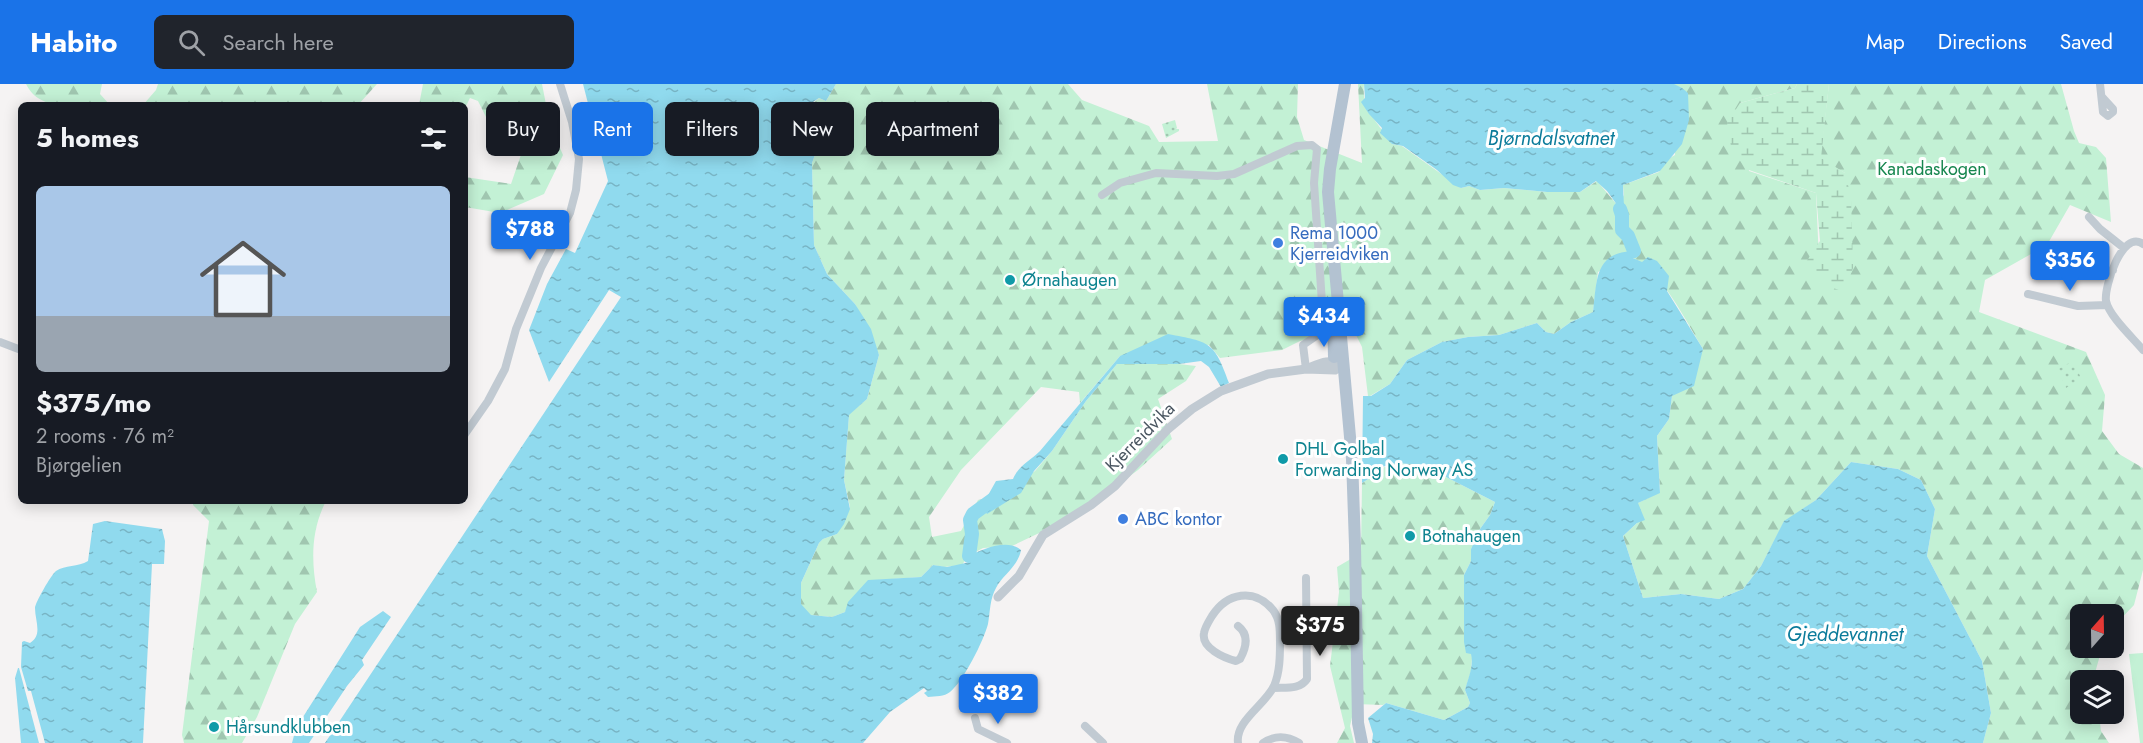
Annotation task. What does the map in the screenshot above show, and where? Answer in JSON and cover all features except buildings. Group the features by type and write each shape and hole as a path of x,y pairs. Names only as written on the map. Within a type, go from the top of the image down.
{"main road":[{"path":"1345,84 1328,192 1335,272 1333,304 1337,365 1352,459 1358,723 1362,743"}],"street":[{"path":"468,430 506,369 516,329 541,268 570,213 579,159 572,122 560,84"},
{"path":"2100,84 2102,97"},
{"path":"1102,195 1120,183 1156,173 1217,176 1234,174 1297,146 1312,145 1317,149 1314,183 1322,303 1319,330 1316,336 1303,345 1306,369"},
{"path":"2089,217 2124,248"},
{"path":"2143,244 2132,242 2124,248 2113,270 2106,293 2110,311 2143,350"},
{"path":"2096,272 2104,273 2113,270"},
{"path":"2028,294 2078,306 2107,305"},
{"path":"0,342 18,349"},
{"name":"Kjerreidvika","path":"998,597 1020,576 1043,535 1091,505 1115,486 1168,429 1192,409 1221,391 1268,374 1306,369 1324,362 1337,365"},
{"path":"1273,688 1299,687 1304,685 1307,679 1306,578"},
{"path":"1238,626 1243,630 1246,644 1240,659 1236,661 1217,652 1207,645 1204,639 1206,626 1215,612 1220,605 1232,597 1248,596 1261,599 1277,615 1280,627 1279,664 1273,688 1242,726 1237,737 1238,743"},
{"path":"975,718 978,729 1006,743"},
{"path":"1085,726 1103,743"},
{"path":"1263,743 1271,738 1284,737 1299,743"}],"green space":[{"path":"26,84 102,84 100,94 107,102 46,102 33,94"},
{"path":"158,84 377,84 361,102 146,102"},
{"path":"423,84 542,84 546,102 486,102 486,117 478,101 470,98 468,102 420,102"},
{"name":"Kanadaskogen","path":"836,84 1068,84 1082,100 1149,126 1159,142 1218,141 1207,84 1298,84 1297,117 1304,140 1362,163 1358,84 1364,84 1368,109 1392,144 1402,146 1461,188 1469,186 1480,190 1504,188 1580,192 1597,181 1618,206 1624,195 1623,185 1659,172 1668,159 1675,155 1674,84 1797,84 1795,88 1740,103 1749,171 1816,193 1820,283 1845,173 1820,159 1829,84 2061,84 2079,143 2096,147 2106,158 2111,222 2070,205 2047,245 1985,280 1979,312 2086,352 2105,395 2102,431 2119,454 2143,468 2143,570 2134,605 2124,616 2124,604 2070,604 2070,658 2099,658 2096,670 2070,670 2070,724 2100,724 2101,731 2109,743 1983,743 1991,713 1982,661 1927,556 1935,509 1921,480 1898,469 1851,462 1816,500 1784,522 1761,566 1743,589 1719,599 1681,594 1643,598 1623,536 1637,523 1638,503 1660,492 1657,436 1669,419 1672,396 1703,349 1663,285 1643,264 1633,258 1634,252 1598,272 1593,312 1571,322 1554,334 1546,332 1537,323 1499,335 1442,342 1407,360 1390,384 1370,396 1368,396 1362,347 1353,329 1300,341 1282,350 1220,358 1209,345 1120,356 1080,403 1079,392 1041,387 961,470 929,517 932,537 961,531 978,500 987,498 982,506 1035,471 1052,451 1086,401 1117,364 1196,366 1186,381 1158,399 1172,439 1138,470 1099,499 1054,526 1012,546 983,548 968,556 962,565 944,567 933,565 921,577 878,580 845,612 832,617 810,615 801,605 801,583 819,543 837,534 850,507 844,480 849,414 867,399 879,355 855,304 827,274 814,245 812,163 815,156 854,156 854,102 814,102 819,98 826,101"},
{"path":"1797,84 1829,84 1821,158 1845,173 1851,197 1853,268 1844,292 1820,283 1804,265 1820,241 1816,193 1749,170 1732,152 1727,123 1740,103 1795,88"},
{"path":"1175,120 1176,129 1179,131 1166,138 1162,124"},
{"path":"560,148 563,155 544,194 500,213 468,208 468,177 511,184 521,156 560,156"},
{"path":"2073,361 2081,378 2066,388 2058,369"},
{"path":"1397,463 1421,465 1433,474 1446,477 1495,502 1471,549 1471,561 1464,575 1472,658 1471,671 1465,690 1470,703 1468,707 1444,720 1386,703 1383,705 1355,704 1350,726 1354,743 1337,743 1345,728 1330,666 1339,592 1337,567 1361,553 1362,483 1382,468"},
{"path":"325,504 315,534 314,569 317,592 295,624 257,717 242,743 184,743 182,735 209,521 193,505"},
{"path":"2143,653 2143,743 2140,743 2129,654"}],"water":[{"path":"583,84 836,84 826,101 819,98 813,102 771,102 771,156 815,156 812,163 814,245 827,274 855,304 871,329 879,355 867,399 849,415 844,480 850,509 837,534 819,543 801,583 801,604 811,615 832,617 845,612 848,602 868,580 921,577 933,565 947,567 970,562 969,556 995,546 1009,545 1021,550 1017,561 994,592 988,624 982,640 967,670 955,687 945,695 928,697 924,693 927,691 924,688 890,712 863,743 325,743 621,297 609,290 549,382 529,330 547,284 566,249 575,253 608,181 602,156 653,156 653,102 588,102"},
{"name":"Bjørndalsvatnet","path":"1364,84 1674,84 1688,93 1689,120 1682,144 1660,171 1623,185 1624,207 1620,209 1607,191 1596,181 1580,192 1504,188 1480,190 1469,186 1461,188 1453,185 1437,170 1403,146 1392,144 1380,133 1382,128 1361,102 1365,98"},
{"name":"Gjeddevannet","path":"1634,251 1633,258 1642,262 1648,257 1657,261 1669,276 1667,291 1703,349 1694,386 1672,396 1669,419 1657,436 1660,493 1638,503 1645,520 1637,523 1623,536 1643,598 1681,594 1719,599 1743,589 1761,566 1784,521 1816,500 1851,462 1898,469 1921,480 1935,509 1927,556 1982,661 1991,713 1983,743 1372,743 1373,734 1368,718 1386,703 1444,720 1468,707 1470,703 1465,690 1472,658 1471,654 1466,653 1464,642 1464,575 1471,561 1471,549 1495,502 1446,477 1433,474 1421,465 1397,463 1382,467 1362,483 1363,396 1371,396 1390,384 1407,360 1442,342 1499,335 1537,323 1546,332 1554,334 1571,322 1593,312 1600,270 1611,257"},
{"path":"1168,334 1193,339 1209,346 1219,359 1229,383 1221,387 1209,367 1201,361 1179,364 1117,364 1086,401 1052,451 1034,471 1021,493 987,514 982,506 996,481 1013,479 1015,474 1040,451 1120,356"},
{"path":"105,521 162,529 165,541 164,564 152,564 143,743 45,743 31,691 28,691 21,667 22,642 30,643 36,636 35,608 51,578 60,569 88,561 93,524"},
{"path":"383,611 391,617 362,660 364,665 309,743 292,743 296,728 360,627"},
{"path":"18,668 39,743 21,743 15,678"}],"waterway":[{"path":"1620,209 1622,230 1628,236 1634,251"},
{"path":"969,556 972,534 970,520 973,514 995,498"}],"place":[{"name":"Rema 1000 Kjerreidviken","path":"1278,243"},
{"name":"Ørnahaugen","path":"1010,280"},
{"name":"DHL Golbal Forwarding Norway AS","path":"1283,459"},
{"name":"ABC kontor","path":"1123,519"},
{"name":"Botnahaugen","path":"1410,536"},
{"name":"Hårsundklubben","path":"214,727"}]}
